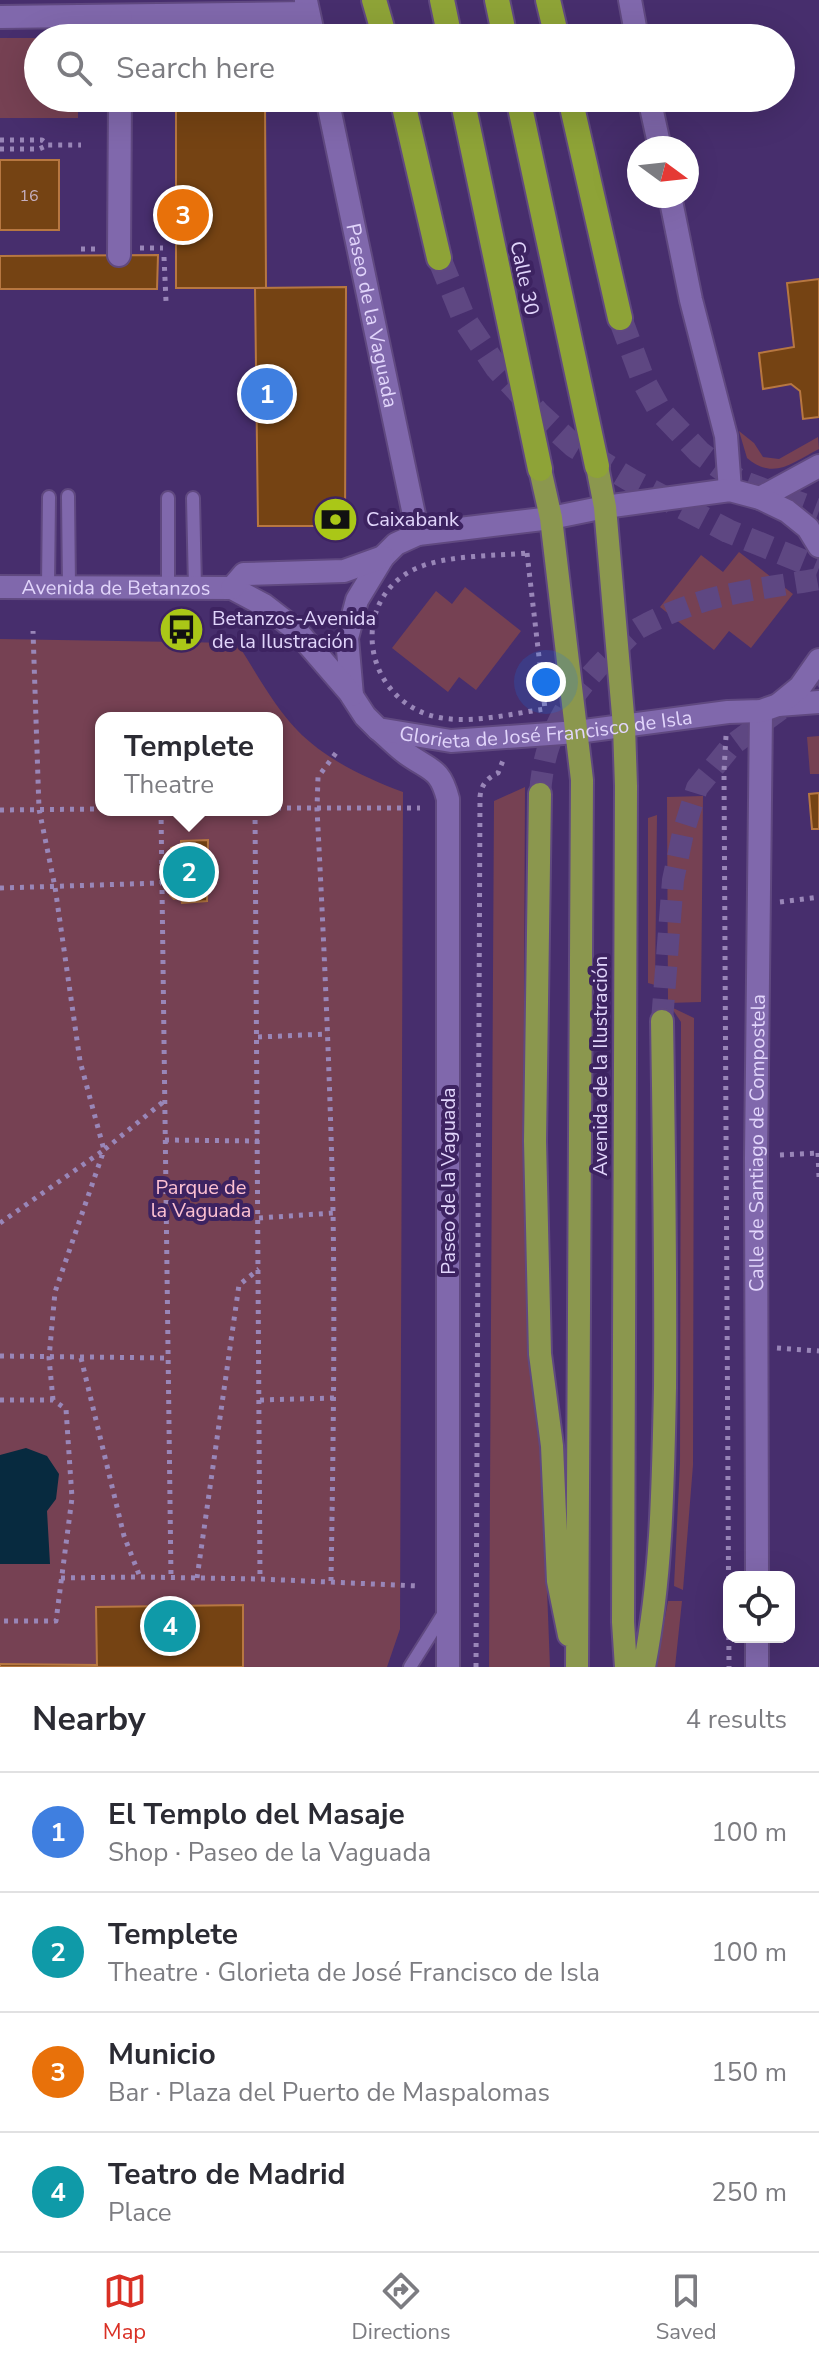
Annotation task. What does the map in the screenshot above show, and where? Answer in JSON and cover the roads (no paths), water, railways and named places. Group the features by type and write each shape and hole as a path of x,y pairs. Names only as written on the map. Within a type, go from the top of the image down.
{"highway":[{"path":"374,0 381,24"},
{"path":"388,0 391,24"},
{"path":"442,0 447,24"},
{"path":"497,0 502,24"},
{"path":"548,0 554,24"},
{"path":"566,0 569,24"},
{"path":"406,112 439,258"},
{"name":"Calle 30","path":"465,112 540,469"},
{"name":"Calle 30","path":"521,112 597,466"},
{"path":"573,112 620,318 583,112"},
{"name":"Avenida de la Ilustración","path":"597,466 605,507 624,726 626,786 623,1622 626,1667"},
{"name":"Avenida de la Ilustración","path":"540,469 551,518 582,780 577,1662"},
{"path":"540,794 535,1141 540,1354 552,1446 558,1581 564,1621 577,1662"},
{"path":"644,1667 657,1578 663,1498 666,1280 662,1021"}],"street":[{"path":"630,0 634,24"},
{"path":"156,24 307,7"},
{"path":"0,17 76,24"},
{"path":"119,255 120,112"},
{"name":"Paseo de la Vaguada","path":"330,112 418,534"},
{"path":"652,112 657,136"},
{"path":"672,208 691,300 726,436 730,490"},
{"path":"760,498 819,466"},
{"path":"352,696 349,622 357,600 383,557 396,544 418,534 551,518 605,507 730,490 760,498 787,511 808,528 819,546"},
{"name":"Avenida de Betanzos","path":"232,588 244,574 344,571 383,557"},
{"name":"Avenida de Betanzos","path":"0,587 232,588 264,605 295,629 352,696"},
{"path":"769,708 800,687 819,660"},
{"name":"Glorieta de José Francisco de Isla","path":"352,696 378,729 451,741 507,725 577,732 769,708"},
{"path":"769,708 819,702"},
{"name":"Calle de Santiago de Compostela","path":"757,1571 759,904 769,708"},
{"name":"Paseo de la Vaguada","path":"378,729 407,754 434,770 442,778 448,799 448,1667"},
{"path":"757,1643 757,1667"}],"lane":[{"path":"59,587 68,496"},
{"path":"49,497 59,587"},
{"path":"168,498 168,587"},
{"path":"193,498 195,587"},
{"path":"410,1667 448,1607"}],"water":[{"path":"26,1448 47,1456 59,1474 56,1499 47,1511 50,1564 0,1564 0,1455"}],"tunnel":[{"path":"439,258 464,319 497,368 538,413 574,446 634,482 728,531 819,568"},
{"path":"620,318 643,380 660,411 700,453 739,481 819,511"},
{"path":"540,794 547,752 562,715 584,683 634,632 664,616 702,602 735,593 819,579"},
{"path":"662,1021 673,880 697,788 732,745 819,681"}],"place":[{"name":"Municio","path":"183,215"},
{"name":"El Templo del Masaje","path":"267,394"},
{"name":"Caixabank","path":"335,519"},
{"name":"Betanzos-Avenida de la Ilustración","path":"181,629"},
{"name":"Templete","path":"189,872"},
{"name":"Teatro de Madrid","path":"170,1626"}],"park label":[{"name":"Parque de la Vaguada","path":"201,1198"}]}
